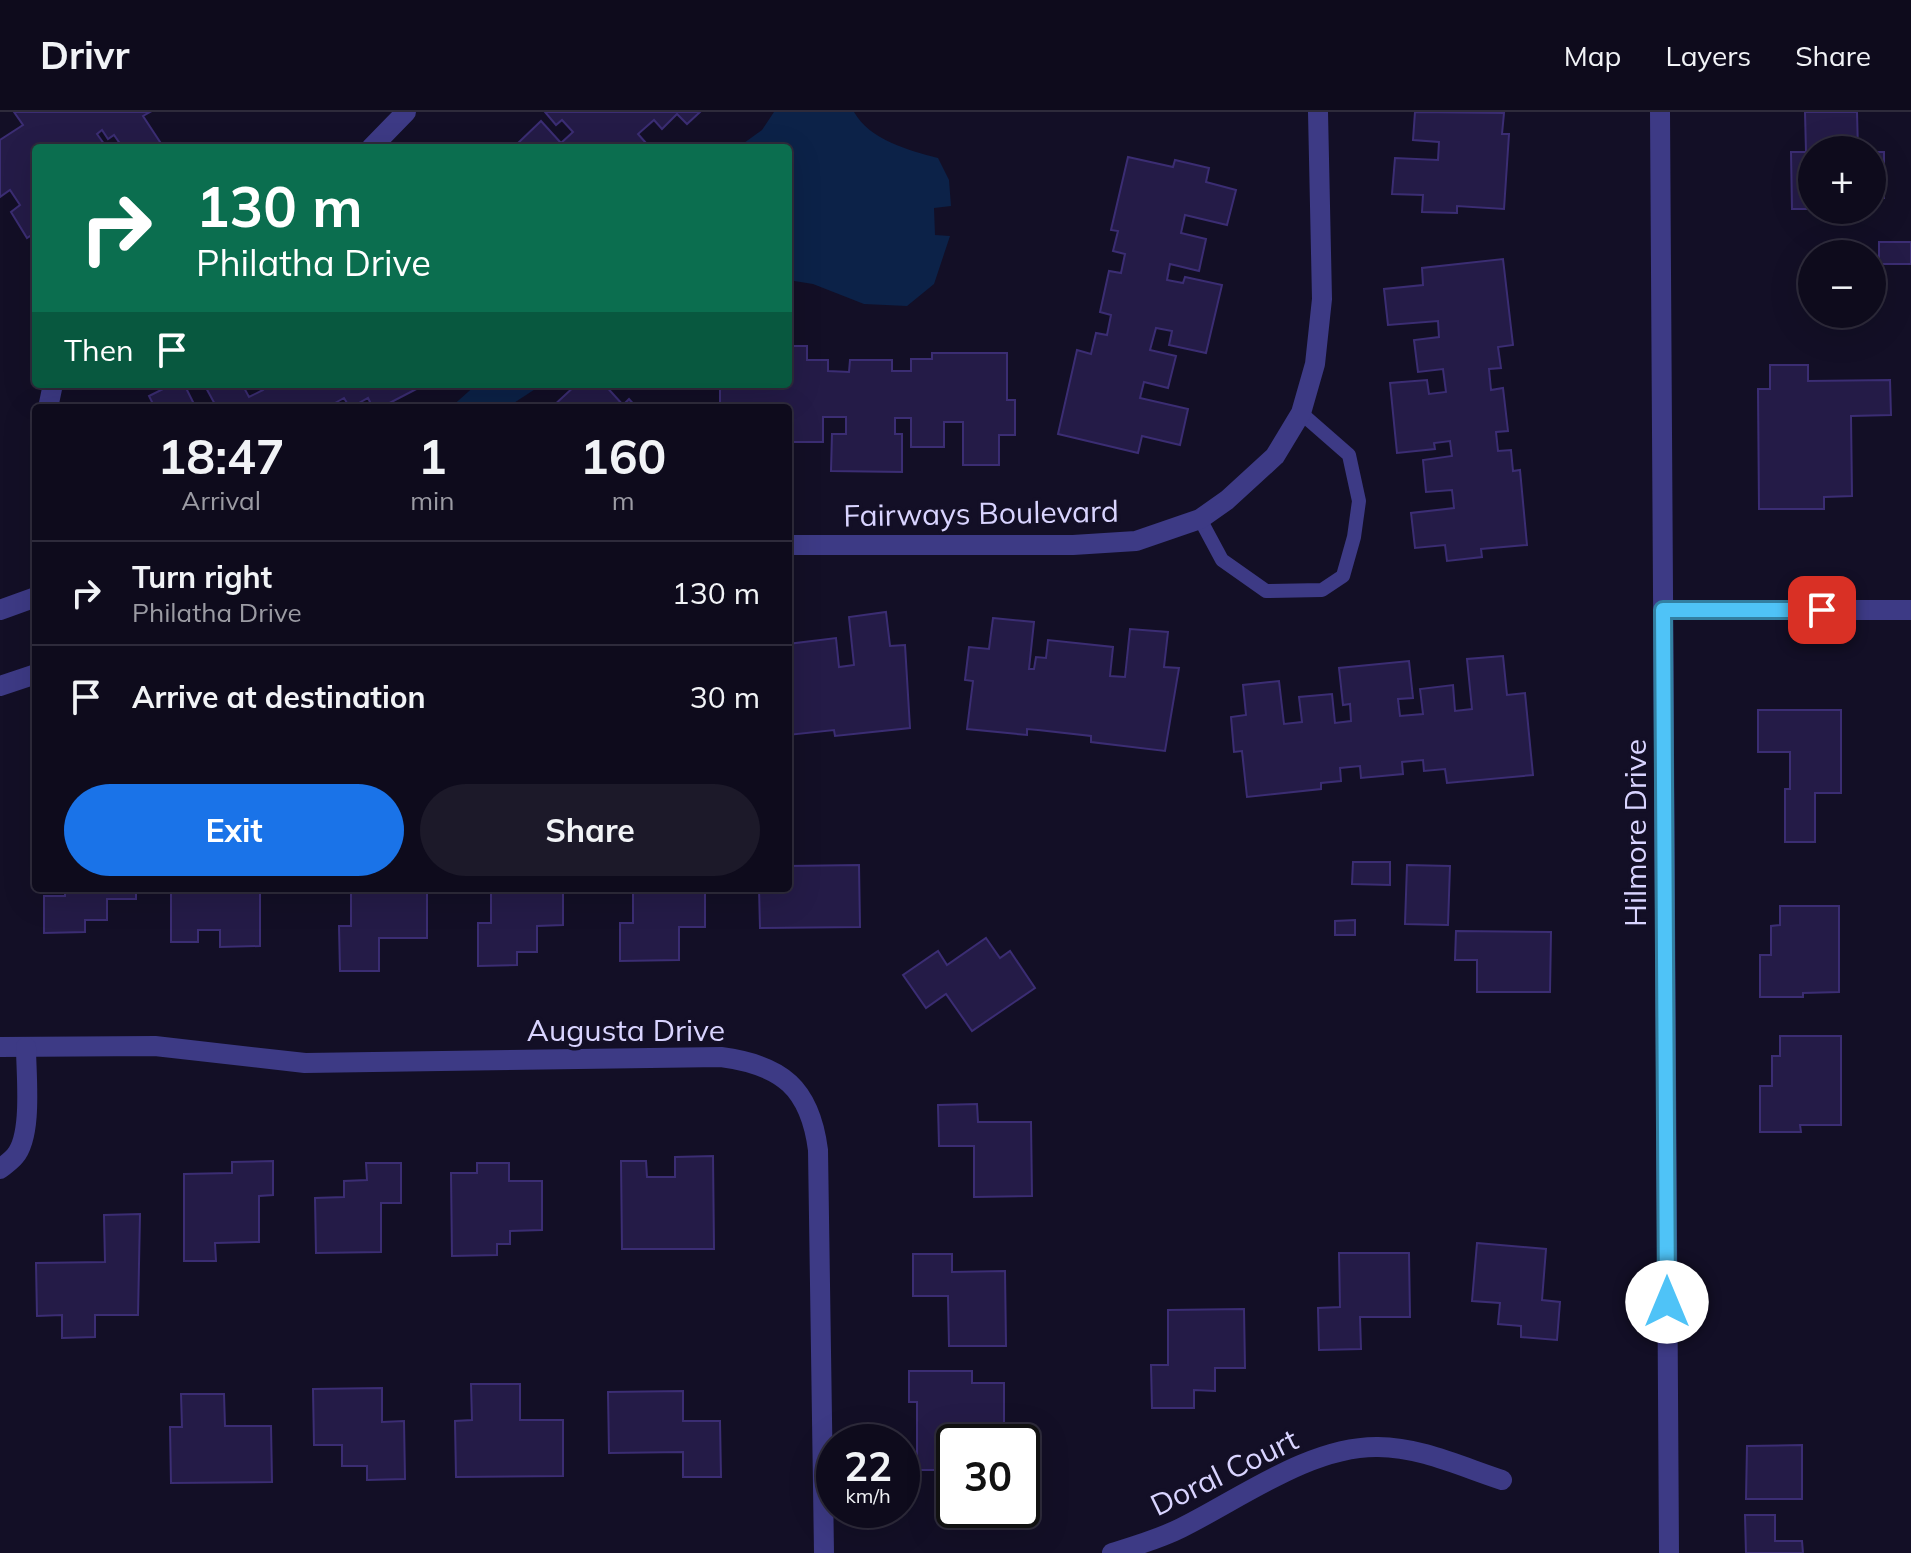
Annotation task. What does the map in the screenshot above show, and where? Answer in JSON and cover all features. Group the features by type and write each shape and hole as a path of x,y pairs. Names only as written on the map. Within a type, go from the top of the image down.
{"street":[{"path":"375,144 406,112"},
{"name":"Fairways Boulevard","path":"792,545 1105,544 1136,541 1200,519 1227,500 1275,456 1301,413 1315,364 1321,310 1318,112"},
{"name":"Hilmore Drive","path":"1660,112 1669,1553"},
{"path":"0,610 32,598"},
{"path":"1663,610 1911,610"},
{"path":"0,686 32,675"},
{"name":"Augusta Drive","path":"0,1047 155,1046 305,1063 721,1057 763,1065 790,1082 808,1104 815,1126 818,1150 824,1553"},
{"path":"0,1169 16,1156 25,1128 26,1047"},
{"name":"Doral Court","path":"1112,1553 1178,1529 1295,1467 1345,1451 1375,1447 1406,1449 1502,1480"}],"lane":[{"path":"1200,519 1222,560 1266,591 1322,590 1343,576 1354,537 1359,501 1349,455 1301,413"}],"water":[{"path":"774,112 854,112 880,137 938,158 949,180 951,206 934,208 935,235 950,236 934,284 907,306 864,304 813,284 792,281 792,144 743,144 762,130"},
{"path":"472,388 537,388 512,404 454,404"}],"building":[{"path":"14,112 150,112 143,116 161,144 120,144 114,135 108,139 102,130 97,134 104,144 32,144 32,235 27,238 11,212 20,205 10,190 0,197 0,140 23,125"},
{"path":"545,112 700,112 687,124 677,114 662,129 654,120 638,134 645,144 517,144 541,121 561,143 573,132 562,120 556,125"},
{"path":"1415,112 1504,113 1502,134 1509,134 1504,209 1457,206 1457,213 1422,212 1423,195 1392,194 1395,158 1438,160 1439,142 1413,140"},
{"path":"1805,112 1857,112 1858,136 1806,136"},
{"path":"1791,152 1798,152 1798,209 1792,209"},
{"path":"1128,157 1173,167 1175,160 1209,168 1206,182 1236,190 1227,225 1185,215 1181,233 1206,239 1199,271 1170,264 1167,280 1183,283 1185,277 1222,285 1206,353 1169,345 1172,331 1156,328 1150,350 1176,356 1168,388 1144,382 1140,398 1188,409 1180,445 1142,436 1138,453 1058,434 1077,350 1091,354 1096,333 1107,335 1111,315 1100,312 1109,271 1121,273 1125,254 1113,251 1118,231 1111,230"},
{"path":"1886,242 1911,242 1911,264 1886,264"},
{"path":"1503,259 1513,345 1498,347 1501,368 1489,369 1491,390 1503,388 1508,431 1496,432 1498,451 1511,450 1513,471 1520,470 1527,545 1481,549 1482,557 1447,561 1445,545 1415,548 1411,513 1454,508 1452,490 1426,492 1423,460 1452,456 1450,441 1434,443 1435,449 1397,453 1390,383 1427,380 1429,394 1446,392 1443,369 1418,372 1414,340 1439,337 1438,321 1388,325 1384,289 1423,285 1422,268"},
{"path":"792,346 807,346 807,360 828,360 828,371 849,372 850,360 892,360 892,371 911,371 911,359 932,359 932,353 1007,353 1007,400 1015,400 1015,435 999,435 999,465 963,465 963,422 944,422 944,447 911,447 911,418 895,418 895,434 902,434 902,472 831,471 832,434 846,434 846,417 823,417 823,442 792,442 792,404 720,404 720,388 792,388"},
{"path":"1770,365 1808,365 1808,381 1890,380 1891,415 1851,416 1852,496 1824,497 1824,509 1759,509 1758,389 1770,389"},
{"path":"165,388 186,388 194,404 153,404 149,396"},
{"path":"206,388 244,388 249,397 262,388 418,388 388,404 371,404 368,398 357,404 348,404 344,398 333,404 215,404"},
{"path":"573,388 608,388 622,404 555,404"},
{"path":"886,612 890,646 905,645 910,728 835,736 834,730 792,735 792,644 836,638 839,667 854,665 849,617"},
{"path":"993,618 1034,622 1029,669 1034,669 1036,657 1046,658 1048,640 1113,647 1110,676 1125,677 1130,629 1168,632 1164,667 1179,668 1165,751 1091,742 1091,736 1038,730 1027,729 1027,735 967,729 973,681 965,680 969,647 989,649"},
{"path":"1503,656 1507,695 1525,693 1533,775 1447,783 1445,769 1424,771 1423,760 1402,762 1403,774 1361,778 1360,766 1340,768 1341,781 1321,783 1321,789 1247,797 1242,751 1234,752 1231,717 1246,715 1243,685 1279,681 1284,724 1302,722 1299,697 1332,694 1335,723 1351,721 1350,704 1343,705 1339,668 1409,661 1413,698 1398,699 1400,716 1423,714 1420,689 1453,685 1455,711 1472,709 1467,659"},
{"path":"1758,710 1841,710 1841,793 1815,793 1815,842 1785,842 1785,789 1790,789 1790,752 1758,752"},
{"path":"1353,862 1390,862 1390,885 1352,884"},
{"path":"859,865 860,927 760,928 759,892 792,892 792,866"},
{"path":"1407,865 1450,866 1448,925 1405,924"},
{"path":"65,892 136,892 136,899 107,899 107,920 85,920 85,932 44,933 44,896 65,896"},
{"path":"171,892 260,892 260,946 220,947 220,930 198,930 198,942 171,942"},
{"path":"351,892 427,892 427,938 379,938 379,971 340,971 339,926 351,926"},
{"path":"491,892 563,892 563,925 537,926 537,952 517,952 517,965 478,966 478,923 491,923"},
{"path":"633,892 705,892 705,927 679,927 679,960 620,961 620,923 633,923"},
{"path":"1780,906 1839,906 1839,992 1803,993 1803,997 1760,997 1760,955 1771,955 1771,926 1780,925"},
{"path":"1355,920 1355,935 1335,935 1335,921"},
{"path":"1456,931 1551,932 1550,992 1477,992 1477,960 1455,960"},
{"path":"986,938 1000,958 1010,951 1035,988 972,1031 946,994 926,1008 903,975 938,951 947,965"},
{"path":"1780,1036 1841,1036 1841,1125 1800,1125 1801,1132 1760,1132 1760,1086 1772,1086 1772,1056 1780,1056"},
{"path":"977,1104 978,1122 1031,1122 1032,1196 974,1197 974,1146 939,1146 938,1105"},
{"path":"713,1156 714,1249 622,1249 621,1161 646,1161 647,1177 675,1177 675,1157"},
{"path":"273,1161 273,1195 259,1196 259,1242 215,1243 216,1261 184,1261 184,1174 232,1173 232,1162"},
{"path":"366,1163 401,1163 401,1203 381,1203 381,1252 316,1253 315,1198 344,1197 344,1181 367,1180"},
{"path":"477,1163 509,1163 509,1181 542,1181 542,1230 510,1231 510,1244 497,1244 497,1255 452,1256 451,1173 477,1173"},
{"path":"140,1214 138,1315 95,1315 95,1337 62,1338 62,1315 37,1316 36,1263 105,1262 104,1215"},
{"path":"1477,1243 1546,1249 1542,1300 1560,1302 1557,1340 1521,1337 1521,1326 1498,1324 1500,1303 1472,1301"},
{"path":"1339,1253 1409,1253 1410,1317 1360,1317 1361,1349 1319,1350 1318,1308 1340,1307"},
{"path":"913,1254 952,1254 952,1272 1005,1271 1006,1346 949,1346 948,1296 913,1296"},
{"path":"1244,1309 1245,1368 1215,1368 1215,1391 1194,1390 1194,1408 1152,1408 1151,1365 1168,1365 1168,1310"},
{"path":"909,1371 972,1371 972,1383 1004,1383 1004,1424 936,1424 936,1470 920,1470 917,1402 909,1402"},
{"path":"471,1384 520,1384 520,1420 563,1420 563,1476 456,1477 455,1421 472,1420"},
{"path":"382,1388 382,1422 404,1421 405,1479 367,1480 367,1466 342,1466 342,1445 314,1445 313,1389"},
{"path":"683,1391 683,1421 720,1421 721,1477 683,1477 683,1452 609,1453 608,1392"},
{"path":"181,1394 224,1394 225,1426 271,1426 272,1482 171,1483 170,1427 182,1427"},
{"path":"1802,1445 1802,1499 1746,1499 1747,1446"},
{"path":"1745,1515 1775,1515 1775,1541 1802,1541 1803,1553 1746,1553"}],"route":[{"path":"1667,1302 1663,610 1822,610"}]}
